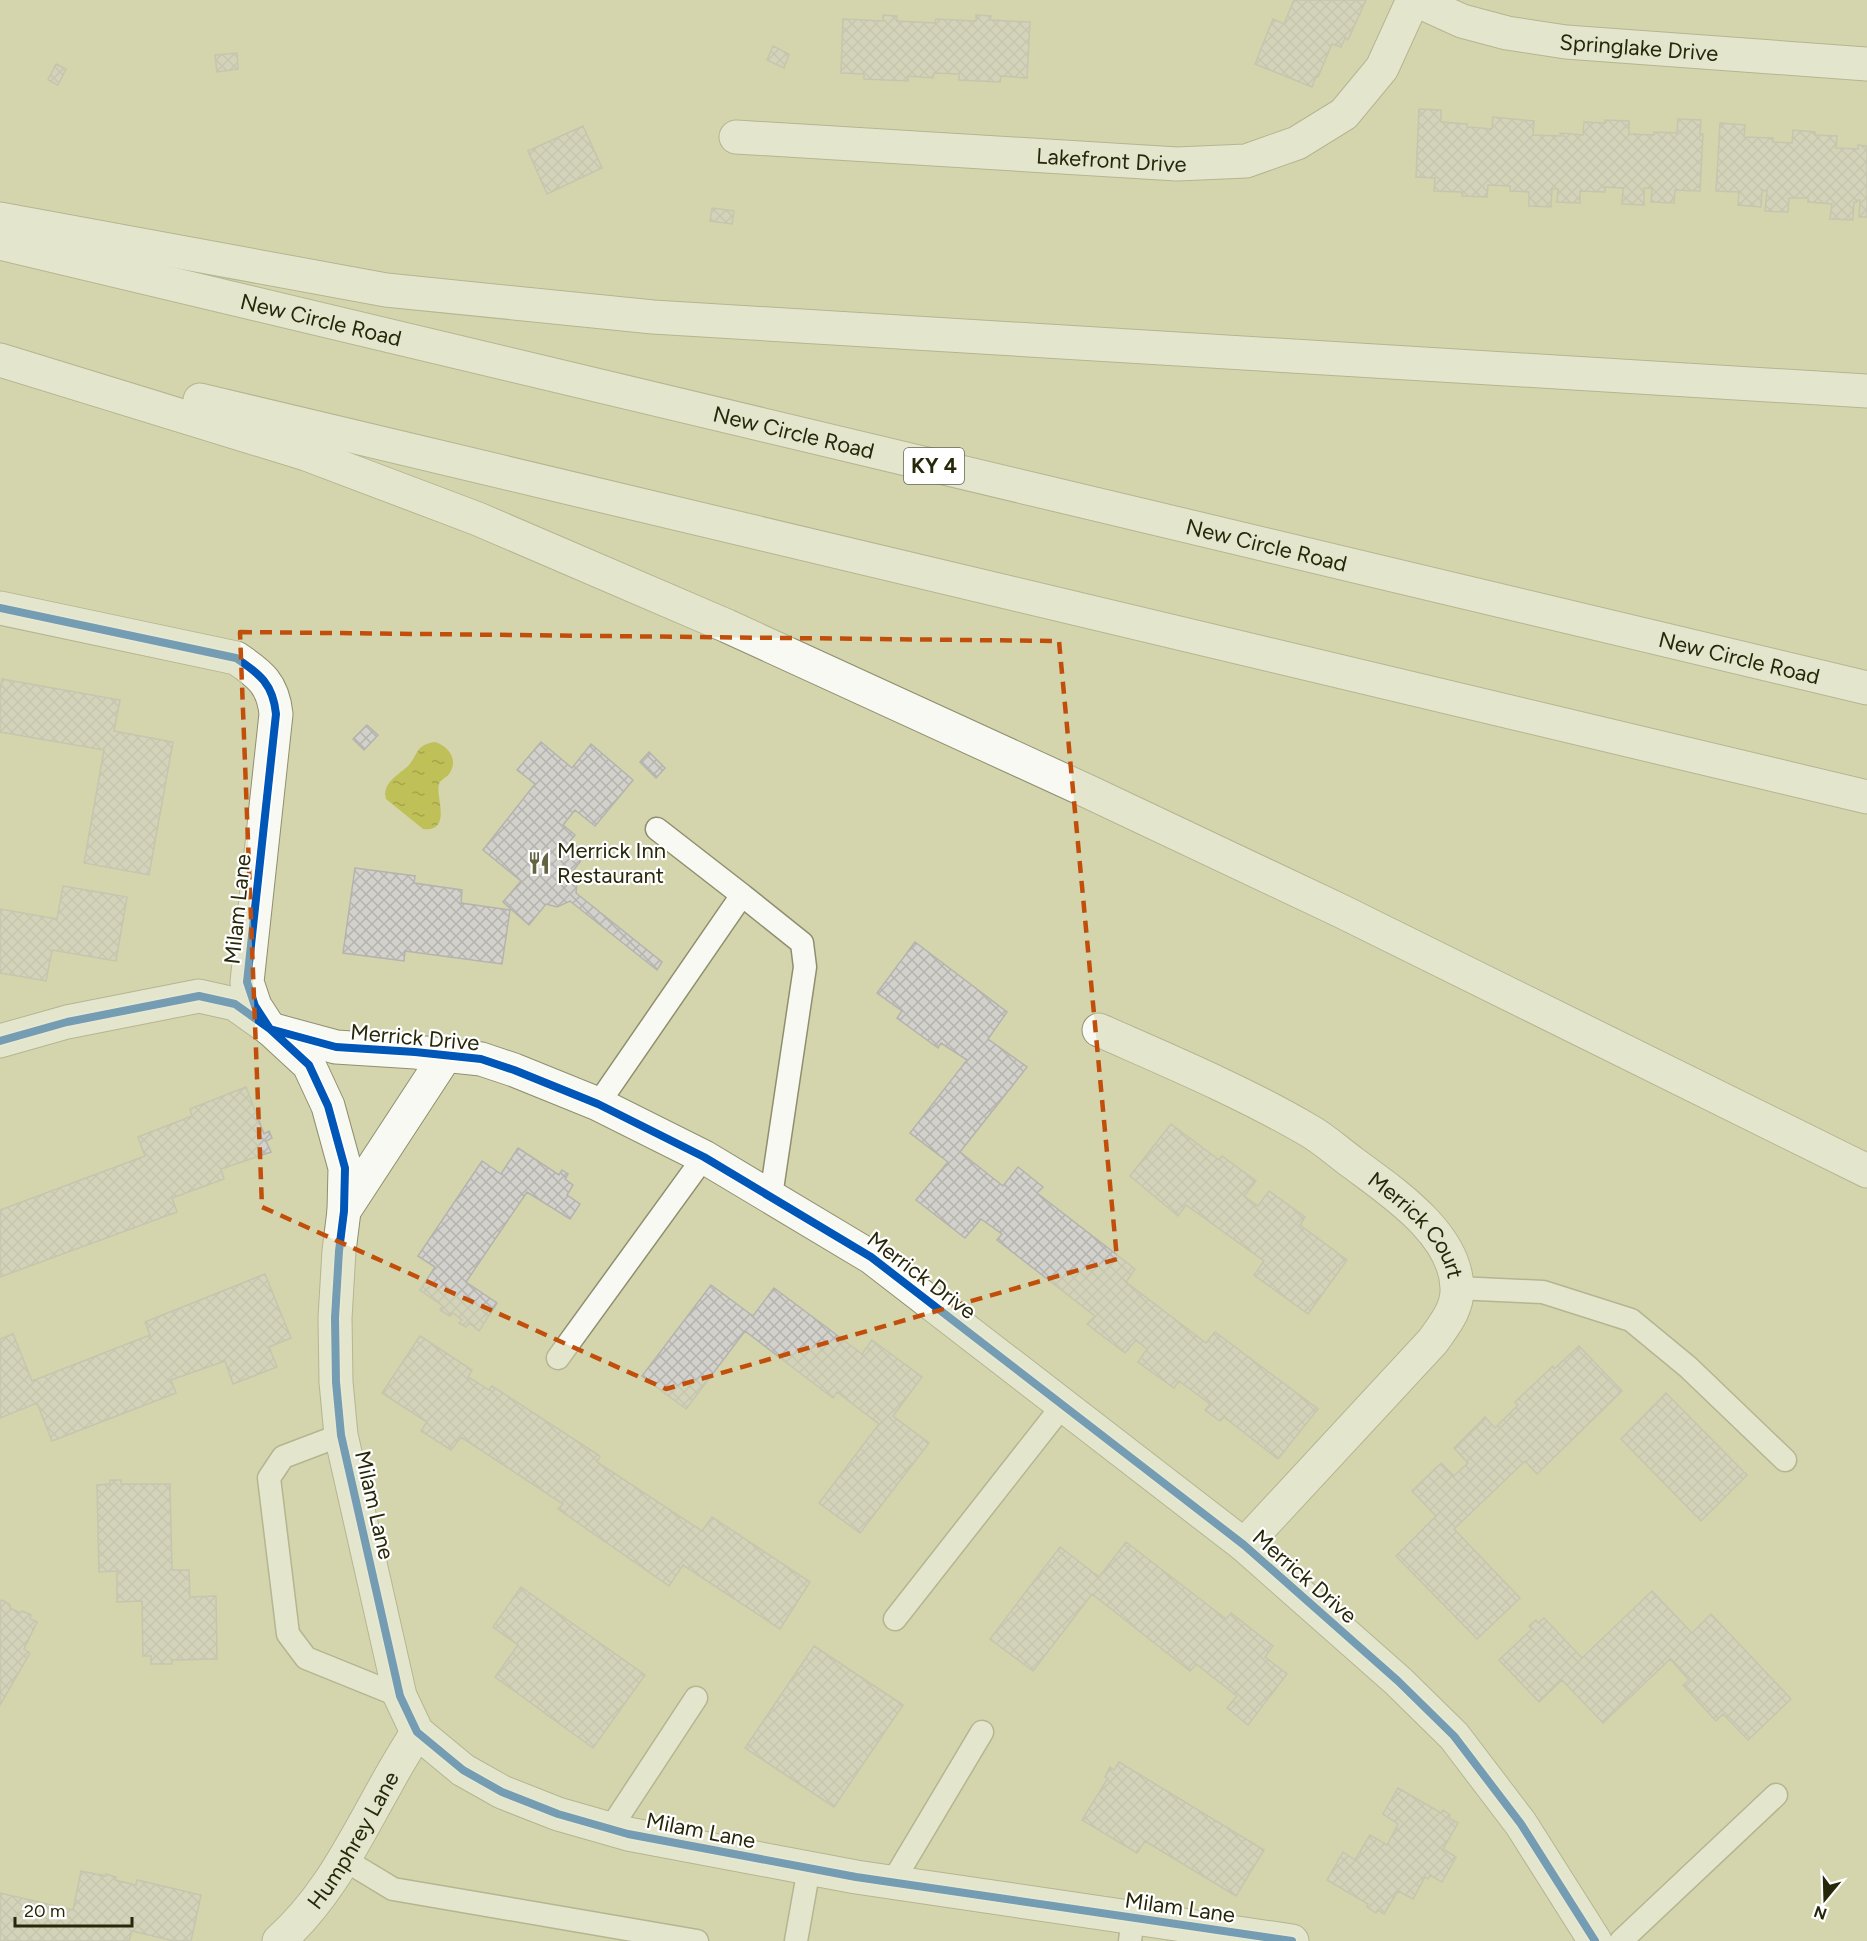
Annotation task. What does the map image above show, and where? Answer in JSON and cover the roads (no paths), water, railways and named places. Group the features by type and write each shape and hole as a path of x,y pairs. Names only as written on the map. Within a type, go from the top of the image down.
{"main road":[{"name":"Springlake Drive","path":"1414,0 1462,21 1507,33 1566,42 1867,64"},
{"name":"Lakefront Drive","path":"736,137 1177,165 1246,161 1297,143 1344,114 1382,68 1414,0"},
{"path":"0,219 386,290 653,317 1867,391"},
{"name":"New Circle Road","path":"0,243 1867,688"},
{"path":"0,353 1867,797"},
{"path":"0,360 306,454 478,519 727,626 1087,791 1341,911 1867,1171"},
{"name":"Milam Lane","path":"0,608 236,658 265,682 274,697 276,714 247,982 255,1006 270,1029 309,1065 328,1106 345,1168 344,1211 335,1318 336,1382 341,1435 400,1696 417,1732 463,1770 502,1792 558,1814 628,1834 1132,1930 1292,1941"},
{"name":"Merrick Drive","path":"0,1041 68,1022 199,996 235,1004 270,1029 336,1047 481,1059 598,1104 704,1157 871,1257 1244,1545 1398,1681 1454,1736 1521,1824 1595,1941"},
{"name":"Merrick Court","path":"1099,1030 1215,1082 1310,1131 1396,1194 1424,1221 1443,1244 1453,1265 1457,1288 1455,1308 1433,1341 1244,1545"},
{"path":"344,1211 446,1055"},
{"name":"Humphrey Lane","path":"279,1941 323,1893 345,1860 417,1732"}],"lane":[{"path":"657,829 802,943 805,967 771,1196"},
{"path":"598,1104 742,895"},
{"path":"558,1359 704,1157"},
{"path":"1457,1288 1543,1292 1631,1320 1688,1367 1785,1460"},
{"path":"895,1619 1063,1405"},
{"path":"341,1435 284,1457 269,1478 288,1634 306,1658 400,1696"},
{"path":"610,1829 696,1698"},
{"path":"892,1883 982,1732"},
{"path":"1621,1941 1776,1795"},
{"path":"345,1860 393,1889 698,1941"},
{"path":"796,1941 809,1868"}],"water":[{"path":"435,742 448,750 453,764 449,774 439,784 441,812 438,825 423,829 386,799 385,793 388,784 408,766 421,748"}],"place":[{"name":"Merrick Inn Restaurant","path":"539,863"}]}
